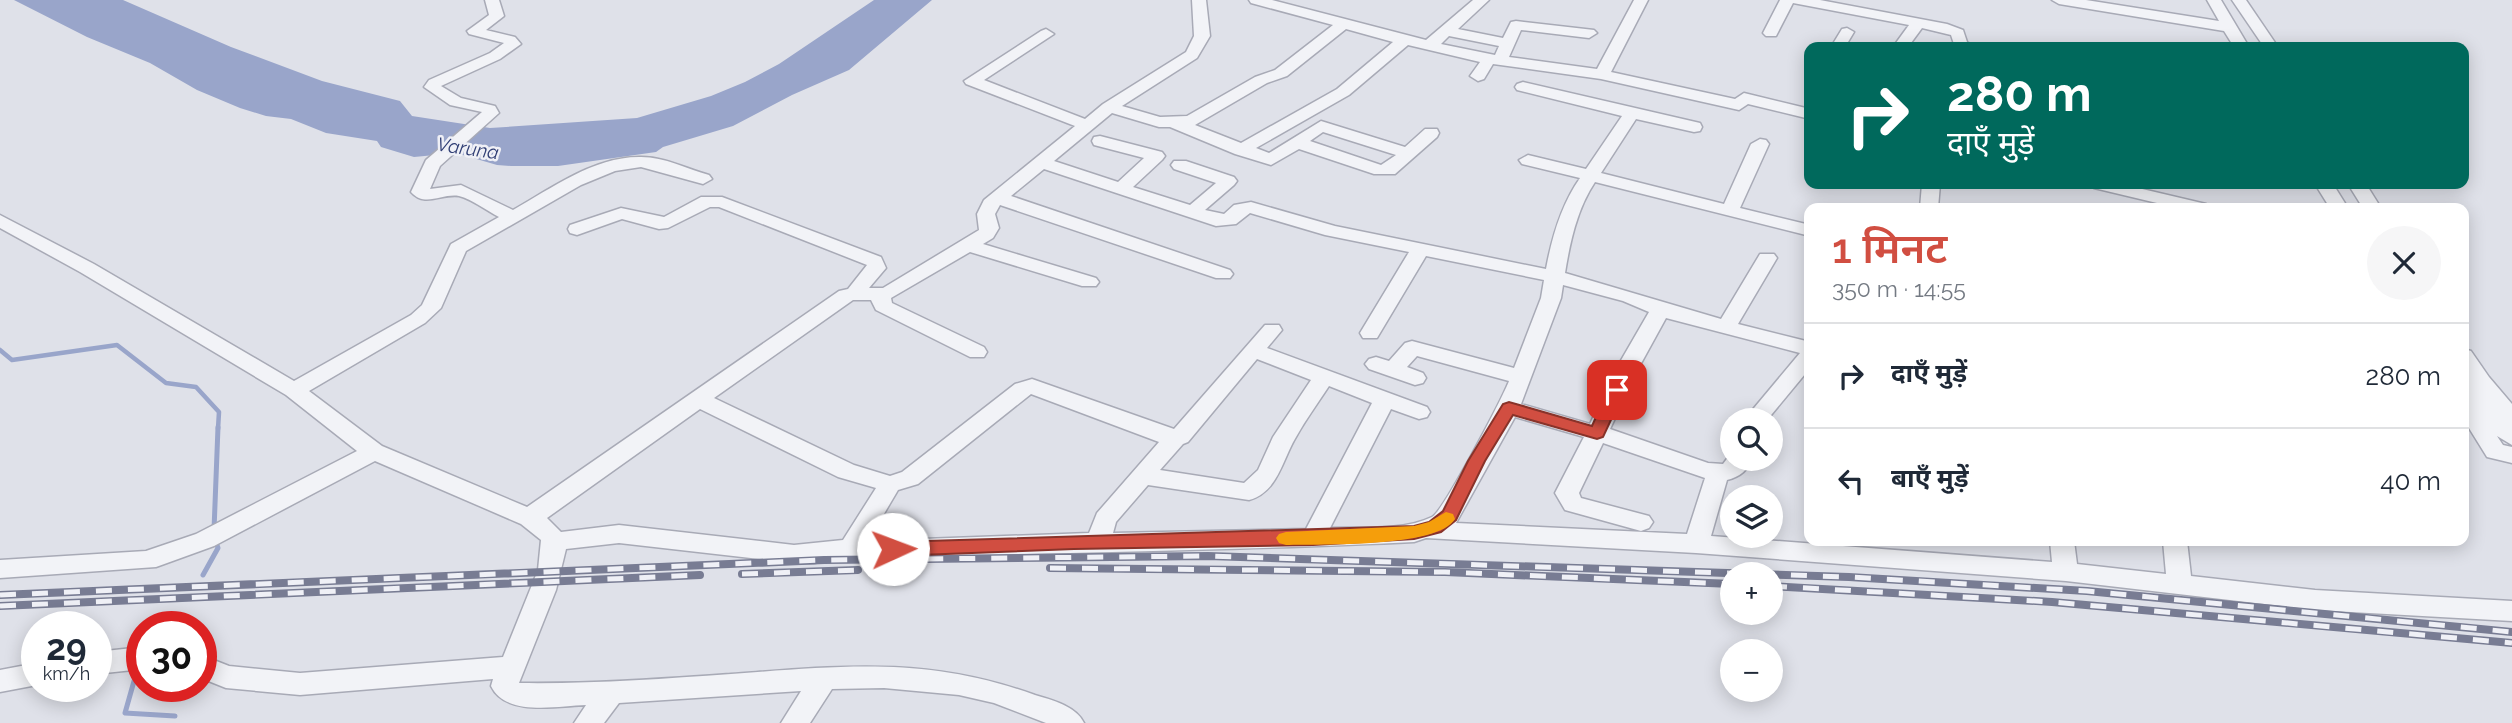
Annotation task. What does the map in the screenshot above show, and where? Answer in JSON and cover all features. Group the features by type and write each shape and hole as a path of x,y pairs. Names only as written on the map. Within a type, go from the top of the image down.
{"street":[{"path":"492,0 497,16 474,31 510,40 513,44 495,56 435,83 432,87 456,102 489,109 491,113 438,157 429,168 420,192 422,195 461,190 513,216"},
{"path":"856,291 880,295 894,290 986,234 990,228 986,209 998,198 1109,107 1192,55 1202,36 1199,0"},
{"path":"1256,0 1407,41 1495,60 1601,75 1739,105 1744,98 1804,113"},
{"path":"1429,46 1482,0"},
{"path":"1601,75 1610,63 1641,0"},
{"path":"1771,33 1787,0"},
{"path":"1797,0 1955,31 1959,34 1960,42"},
{"path":"2059,0 2229,27"},
{"path":"2214,0 2238,42"},
{"path":"2225,0 2253,42"},
{"path":"2239,0 2268,42"},
{"path":"1283,1 1300,7 1299,11"},
{"path":"1177,124 1191,121 1261,80 1280,73 1345,23"},
{"path":"1904,42 1918,23"},
{"path":"1478,76 1495,60 1516,26 1589,33"},
{"path":"1447,31 1507,43"},
{"path":"1841,42 1847,32"},
{"path":"1046,34 972,81 1086,125"},
{"path":"1241,150 1343,92 1400,41 1407,41"},
{"path":"1523,87 1694,127"},
{"path":"1109,107 1159,122 1177,124 1241,150 1274,160 1317,127 1328,127 1408,153"},
{"path":"554,542 601,534 814,554 856,547 867,550 1099,541 1313,538 1427,530 1444,522 1450,515 1477,461 1509,408 1551,298 1553,276 1565,228 1582,186 1632,113"},
{"path":"1298,142 1384,171 1392,170 1431,133"},
{"path":"1100,141 1156,156 1121,188"},
{"path":"1730,211 1760,144"},
{"path":"1528,160 1804,229"},
{"path":"294,390 418,319 435,302 452,256 458,248 603,169 642,162 704,179"},
{"path":"1041,162 1225,221 1240,209 1251,207 1324,229 1553,276 1630,297 1660,310 1804,348"},
{"path":"1180,165 1228,181 1193,212"},
{"path":"2121,189 2179,203"},
{"path":"998,198 1223,274"},
{"path":"529,517 846,295 856,291 877,264 715,200 668,222 659,223 621,213 577,229"},
{"path":"0,221 87,268 294,390 374,452 529,517 547,531 554,542 551,570 504,686 514,694 613,691 825,677 903,676 947,680 1013,697 1070,723"},
{"path":"968,245 1089,282"},
{"path":"1370,333 1420,249"},
{"path":"1726,328 1767,258"},
{"path":"880,295 883,306 978,352"},
{"path":"1641,522 1573,504 1567,493 1627,369 1660,310"},
{"path":"698,399 846,471 890,484 910,478 1023,389 1031,386 1165,436 1176,437 1186,433 1272,330"},
{"path":"1415,378 1385,367 1412,348 1521,377"},
{"path":"1250,354 1263,352 1419,412"},
{"path":"1765,408 1804,361"},
{"path":"2469,364 2481,383 2512,418"},
{"path":"1142,476 1249,492 1267,475 1284,437 1324,377"},
{"path":"2469,391 2485,413 2512,437"},
{"path":"1313,538 1385,399"},
{"path":"1509,408 1597,433 1718,473 1729,471"},
{"path":"2469,410 2496,451 2512,455"},
{"path":"1099,541 1105,519 1176,437"},
{"path":"0,569 147,560 205,540 374,452"},
{"path":"1696,544 1718,473"},
{"path":"856,547 855,541 890,484"},
{"path":"1427,530 1696,544 1822,547 2315,600 2512,611"},
{"path":"2063,546 2066,572"},
{"path":"2175,546 2179,585"},
{"path":"217,673 226,677 300,684 510,667"},
{"path":"0,681 21,677"},
{"path":"795,723 825,677"},
{"path":"588,723 613,691"}],"water":[{"name":"Varuna","path":"14,0 123,0 231,47 322,81 400,101 412,116 490,128 637,118 711,96 745,82 779,64 874,0 932,0 849,70 792,95 733,126 663,147 656,152 558,166 511,166 497,165 456,153 414,157 381,147 377,141 326,133 291,119 266,116 240,108 197,90 150,63 87,37"}],"waterway":[{"path":"0,350 12,360 117,345 166,383 196,387 219,412 218,429"},
{"path":"214,530 218,427"},
{"path":"203,575 218,548 216,542"},
{"path":"128,702 125,713 175,716"}],"railway":[{"path":"0,595 824,560 1208,556 1849,577 2087,591 2512,632"},
{"path":"1050,568 1445,572 1720,583"},
{"path":"742,574 858,570"},
{"path":"0,606 700,575"},
{"path":"1783,587 2052,602 2512,643"}],"slow traffic":[{"path":"1286,538 1414,533 1435,527 1446,519"}],"route":[{"path":"893,549 1414,533 1435,527 1450,515 1477,461 1509,408 1597,433 1617,390"}]}
